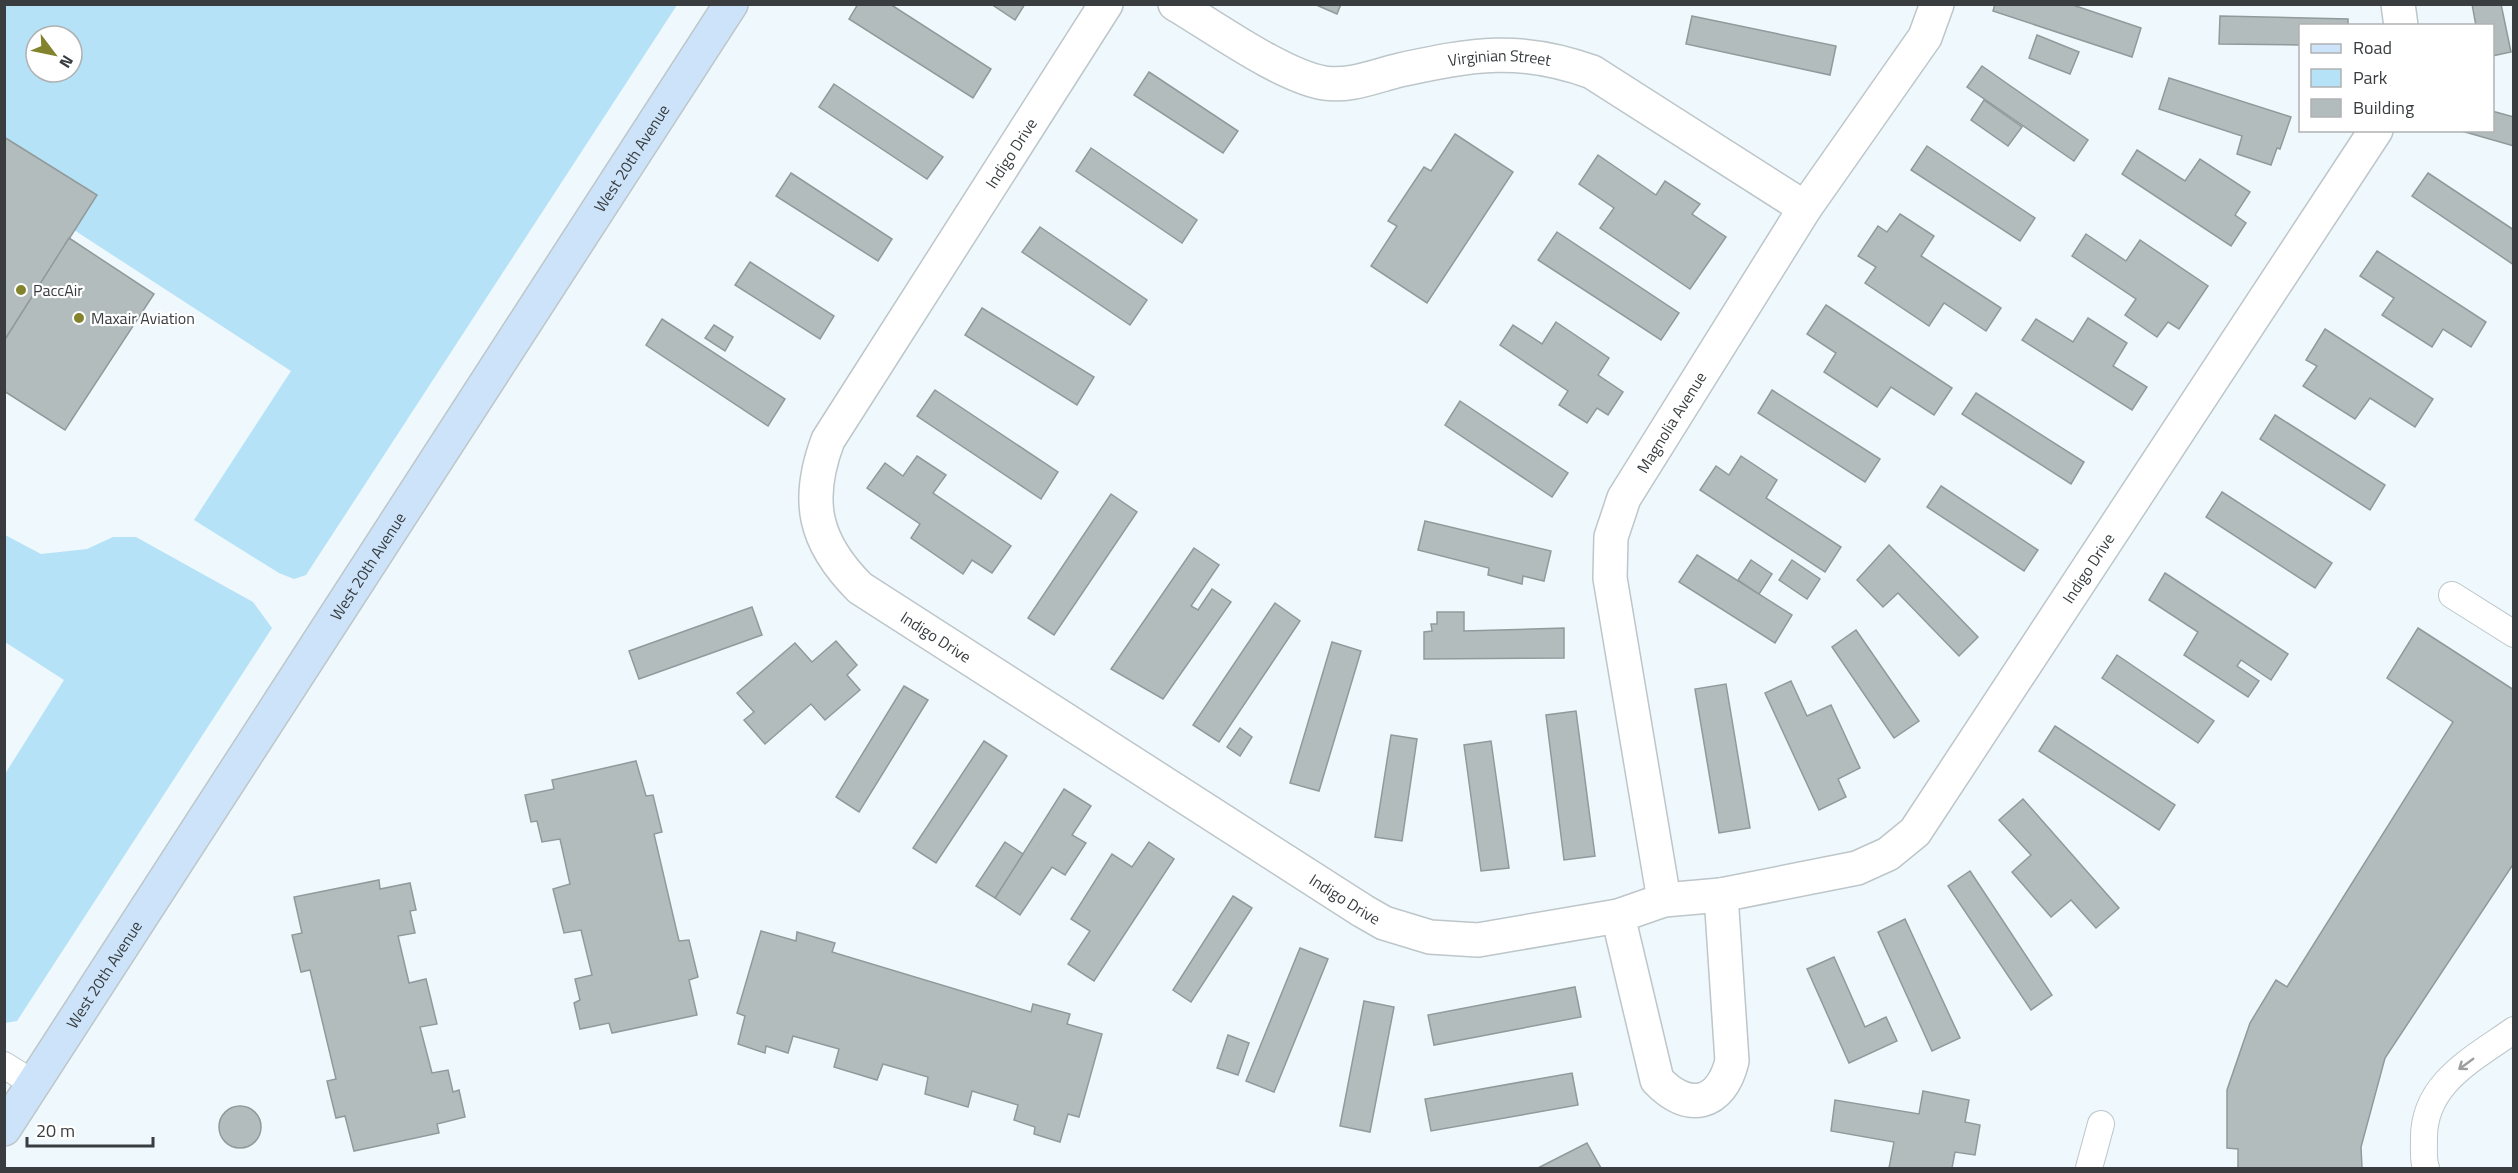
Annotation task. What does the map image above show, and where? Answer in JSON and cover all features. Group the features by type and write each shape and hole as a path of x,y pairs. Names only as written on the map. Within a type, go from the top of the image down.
{"main road":[{"name":"West 20th Avenue","path":"4,1129 731,4"}],"street":[{"name":"Indigo Drive","path":"1106,4 828,440 817,469 814,499 820,530 838,566 860,588 1384,923 1430,938 1478,940 1618,916 1664,900 1722,894 1857,868 1888,854 1916,832 2375,132"},
{"name":"Virginian Street","path":"1175,4 1299,77 1326,83 1353,83 1451,60 1511,53 1560,60 1592,72 1804,208"},
{"name":"Magnolia Avenue","path":"1664,900 1610,578 1611,537 1624,498 1804,208 1925,37 1937,4"},
{"path":"2398,4 2402,24"},
{"path":"1618,916 1657,1080 1671,1095 1692,1101 1711,1096 1727,1082 1732,1061 1722,894"}],"lane":[{"path":"2452,595 2514,634"},
{"path":"2426,1168 2423,1125 2431,1100 2452,1074 2514,1030"},
{"path":"4,1065 34,1084"},
{"path":"2089,1168 2100,1124"}],"green space":[{"path":"4,5 677,5 306,575 294,579 279,573 194,520 291,371 74,230 96,194 5,137"},
{"path":"5,535 41,554 87,549 113,537 136,537 253,602 272,628 17,1021 5,1023 5,774 64,680 5,642"}],"building":[{"path":"858,4 890,4 991,69 973,98 849,19"},
{"path":"991,4 1025,4 1015,20"},
{"path":"1314,4 1341,4 1337,14"},
{"path":"1995,4 2070,4 2141,28 2132,57 1993,11"},
{"path":"2472,4 2501,4 2511,52 2494,56 2494,24 2476,24"},
{"path":"1692,16 1836,46 1830,75 1686,44"},
{"path":"2220,16 2348,19 2348,24 2299,24 2299,45 2219,44"},
{"path":"2037,35 2079,52 2070,74 2029,58"},
{"path":"1982,66 2088,140 2074,161 1967,87"},
{"path":"1149,72 1238,131 1223,153 1134,95"},
{"path":"2169,78 2291,117 2280,149 2277,148 2271,165 2237,154 2242,136 2159,109"},
{"path":"834,84 943,157 927,179 819,107"},
{"path":"1984,100 2022,127 2008,146 1971,120"},
{"path":"2494,112 2514,117 2514,146 2465,132 2494,132"},
{"path":"1455,134 1513,172 1427,303 1371,266 1397,226 1388,221 1424,167 1431,171"},
{"name":"PaccAir","path":"4,137 97,195 4,341"},
{"path":"1927,146 2035,218 2020,241 1911,170"},
{"path":"1091,148 1197,220 1182,243 1076,171"},
{"path":"2137,150 2185,181 2200,159 2250,192 2235,215 2246,223 2231,246 2122,174"},
{"path":"1598,155 1656,195 1665,181 1700,204 1692,214 1726,237 1690,289 1600,228 1614,208 1579,184"},
{"path":"791,173 892,239 878,261 776,196"},
{"path":"2428,173 2514,230 2514,265 2412,196"},
{"path":"1900,214 1934,236 1921,256 2001,308 1986,331 1944,303 1929,326 1865,283 1876,267 1858,256 1878,226 1887,232"},
{"path":"1040,227 1147,300 1130,325 1022,252"},
{"path":"1557,232 1679,313 1661,340 1538,260"},
{"path":"2086,234 2126,261 2140,240 2208,286 2179,329 2168,322 2157,337 2125,315 2136,299 2072,256"},
{"name":"Maxair Aviation","path":"69,238 154,294 65,430 4,391 4,341"},
{"path":"2377,251 2486,322 2471,347 2443,329 2432,347 2382,315 2394,298 2360,276"},
{"path":"750,262 834,316 820,339 735,285"},
{"path":"1826,305 1952,388 1934,415 1891,387 1877,407 1824,372 1836,353 1807,334"},
{"path":"982,308 1094,377 1077,405 965,335"},
{"path":"2088,318 2127,343 2113,366 2147,387 2132,410 2022,340 2036,319 2073,342"},
{"path":"662,319 785,399 768,426 646,345"},
{"path":"1556,322 1609,358 1598,375 1623,392 1608,415 1597,408 1587,423 1559,405 1568,391 1500,345 1513,325 1542,344"},
{"path":"714,325 733,337 725,351 705,338"},
{"path":"2325,329 2433,399 2415,427 2370,398 2355,419 2303,386 2317,366 2306,360"},
{"path":"935,390 1058,472 1041,499 917,416"},
{"path":"1772,390 1880,459 1865,482 1758,413"},
{"path":"1976,393 2084,462 2071,484 1962,414"},
{"path":"1460,401 1568,473 1552,497 1445,425"},
{"path":"2275,415 2385,485 2370,510 2260,439"},
{"path":"917,456 946,475 933,493 1011,546 992,573 972,560 963,574 911,538 920,524 867,488 885,463 903,476"},
{"path":"1741,456 1777,480 1766,498 1841,547 1825,572 1700,490 1716,466 1729,475"},
{"path":"1941,486 2038,550 2024,571 1927,507"},
{"path":"2222,492 2332,563 2315,588 2206,517"},
{"path":"1111,494 1137,512 1054,635 1028,618"},
{"path":"1425,521 1551,551 1544,581 1523,576 1522,584 1488,575 1489,568 1418,550"},
{"path":"1889,545 1978,637 1959,656 1898,593 1883,607 1857,580"},
{"path":"1194,548 1219,565 1191,606 1198,610 1212,589 1231,602 1163,699 1111,669"},
{"path":"1697,555 1792,615 1775,643 1679,582"},
{"path":"1751,560 1772,574 1759,594 1738,580"},
{"path":"1792,560 1820,579 1807,599 1779,580"},
{"path":"2165,573 2288,654 2271,680 2241,660 2237,666 2259,681 2248,697 2184,655 2198,632 2149,600"},
{"path":"1275,603 1300,621 1219,742 1193,725"},
{"path":"752,607 762,635 639,679 629,651"},
{"path":"1437,612 1464,612 1464,631 1564,628 1564,658 1424,659 1424,632 1432,631 1431,624 1437,624"},
{"path":"2418,628 2514,690 2514,863 2385,1058 2361,1147 2362,1168 2238,1168 2238,1149 2227,1148 2227,1090 2250,1023 2276,980 2287,987 2453,722 2387,678"},
{"path":"1856,630 1919,721 1894,738 1832,647"},
{"path":"836,641 857,665 847,675 860,690 825,720 811,704 765,744 744,720 754,712 737,693 795,643 812,662"},
{"path":"1332,642 1361,651 1319,791 1290,783"},
{"path":"2117,655 2214,721 2198,743 2102,678"},
{"path":"1791,681 1807,716 1831,705 1860,768 1838,779 1846,797 1819,810 1765,693"},
{"path":"1726,684 1750,828 1719,833 1695,689"},
{"path":"904,686 928,700 859,812 836,797"},
{"path":"1576,711 1595,856 1564,860 1546,715"},
{"path":"2055,726 2175,805 2159,830 2039,751"},
{"path":"1240,728 1252,737 1240,756 1227,747"},
{"path":"1391,735 1417,739 1402,841 1375,837"},
{"path":"984,741 1007,756 936,863 913,848"},
{"path":"1491,741 1509,868 1481,871 1464,745"},
{"path":"636,761 646,796 653,795 662,832 654,834 679,941 689,940 698,977 689,980 697,1015 612,1033 609,1023 580,1029 574,1003 580,1000 575,979 592,975 581,930 564,933 553,889 570,884 560,839 542,842 537,821 531,822 525,795 554,789 552,780"},
{"path":"1064,789 1091,806 1072,835 1086,843 1065,875 1052,867 1020,915 995,898"},
{"path":"2023,799 2119,908 2096,928 2071,900 2051,917 2012,872 2031,855 1999,820"},
{"path":"1005,842 1023,854 995,898 976,886"},
{"path":"1149,842 1174,859 1094,981 1068,964 1090,931 1071,919 1112,854 1132,867"},
{"path":"1970,871 2052,995 2031,1010 1948,886"},
{"path":"379,880 380,889 410,883 416,910 410,911 415,933 398,936 409,983 426,979 437,1024 420,1027 432,1073 448,1070 453,1092 459,1090 465,1117 437,1124 439,1133 354,1151 345,1116 336,1118 327,1081 336,1079 310,970 301,972 292,935 302,933 294,897"},
{"path":"1233,896 1252,908 1191,1002 1173,990"},
{"path":"1905,919 1960,1038 1932,1051 1878,932"},
{"path":"761,931 796,941 797,932 835,943 832,952 1031,1012 1033,1004 1070,1014 1067,1024 1102,1034 1079,1117 1068,1114 1060,1142 1034,1134 1035,1127 1014,1120 1018,1105 972,1091 968,1107 925,1094 928,1077 883,1064 877,1080 834,1067 839,1049 793,1036 788,1053 766,1046 765,1053 738,1044 745,1016 737,1013"},
{"path":"1300,948 1328,959 1274,1092 1246,1081"},
{"path":"1834,957 1865,1027 1886,1017 1897,1041 1849,1063 1807,969"},
{"path":"1575,987 1581,1017 1434,1045 1428,1015"},
{"path":"1364,1001 1394,1007 1370,1132 1340,1126"},
{"path":"1228,1035 1249,1043 1238,1075 1217,1068"},
{"path":"1572,1073 1578,1105 1431,1131 1425,1099"},
{"path":"1923,1091 1969,1100 1965,1122 1980,1125 1975,1155 1955,1152 1952,1168 1889,1168 1894,1142 1831,1131 1835,1100 1919,1114"},
{"path":"240,1106 248,1107 255,1112 260,1119 260,1135 255,1142 248,1147 240,1148 232,1147 225,1142 220,1135 219,1127 220,1119 225,1112 232,1107"},
{"path":"1587,1143 1601,1168 1538,1168"}],"place":[{"name":"PaccAir","path":"21,290"},
{"name":"Maxair Aviation","path":"79,318"}]}
